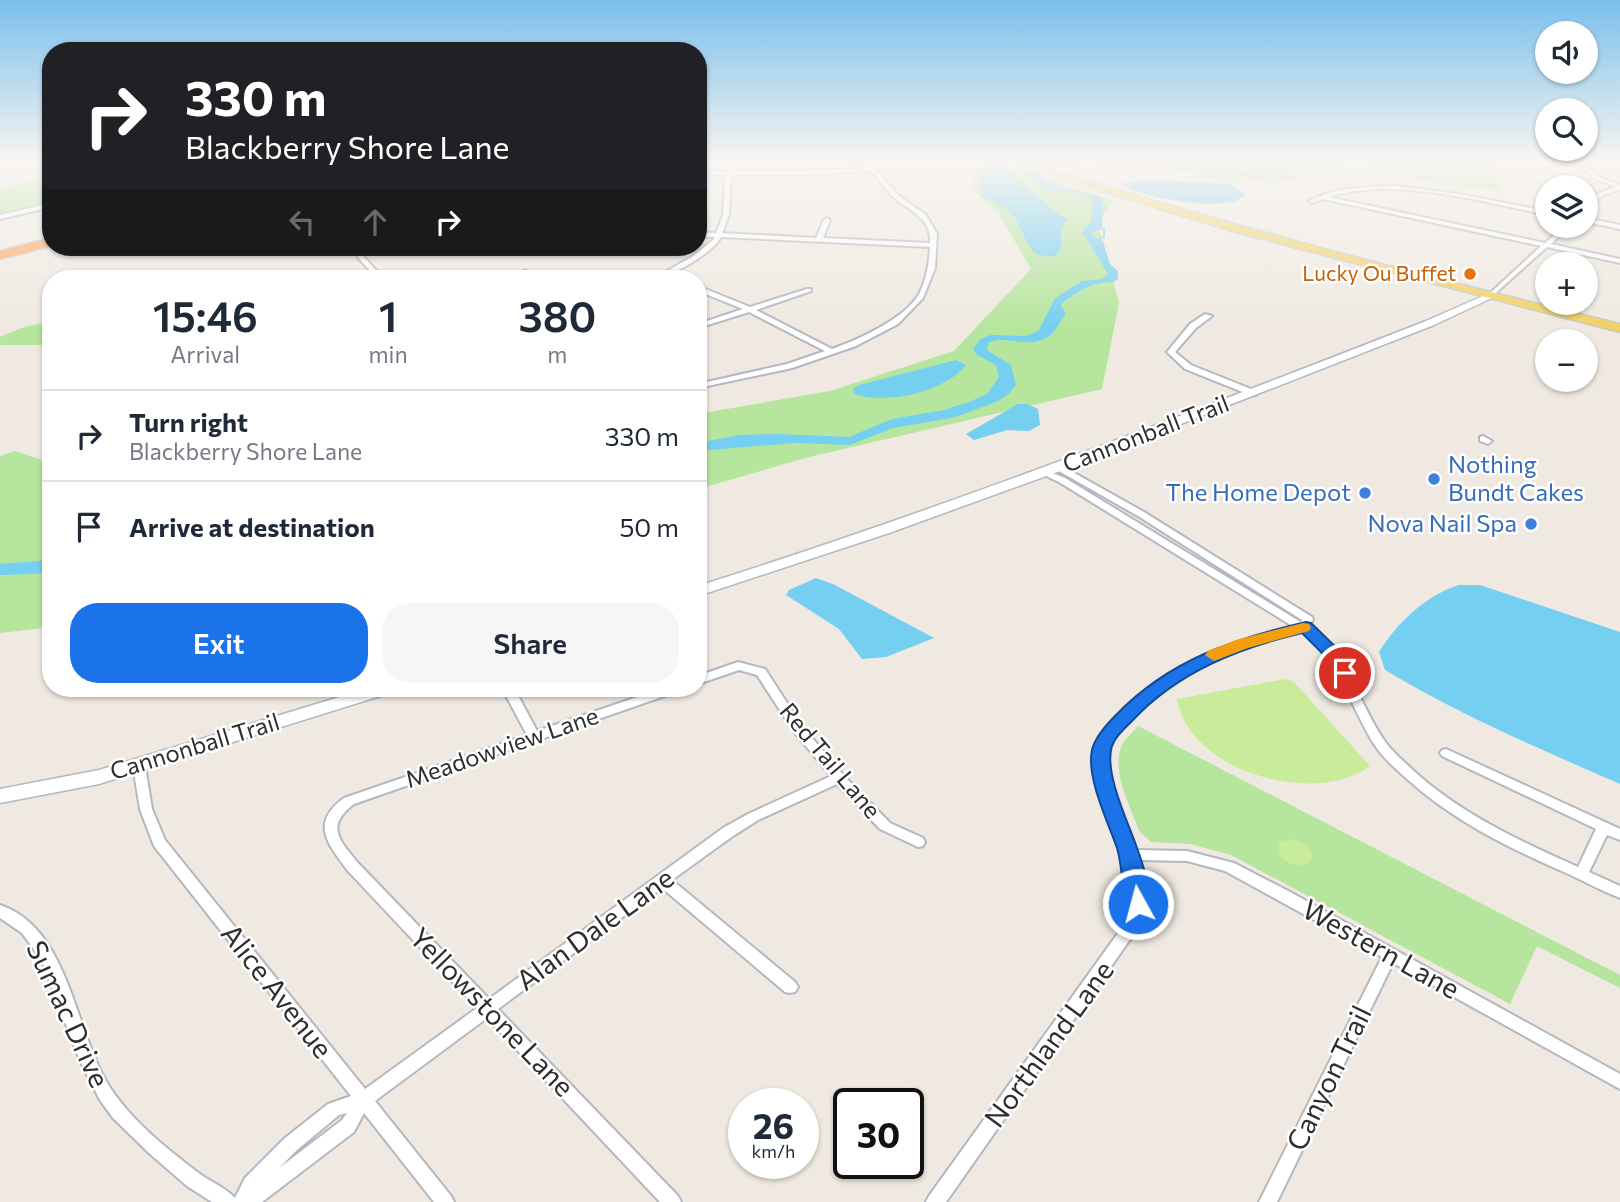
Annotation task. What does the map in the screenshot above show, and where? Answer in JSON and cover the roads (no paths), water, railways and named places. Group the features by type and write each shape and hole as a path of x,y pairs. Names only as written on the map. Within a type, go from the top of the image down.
{"highway":[{"path":"0,255 42,244"}],"main road":[{"path":"1192,216 1263,238 1620,328"},
{"name":"Cannonball Trail","path":"707,588 816,554 1053,470 1430,323 1489,297"},
{"name":"Cannonball Trail","path":"0,796 60,786 139,766 358,697"}],"street":[{"path":"707,249 719,235 726,216"},
{"path":"707,384 832,352 882,330 914,306 927,288 934,245 934,234 922,216"},
{"path":"1411,216 1620,261"},
{"path":"819,239 827,220"},
{"path":"1598,222 1620,227"},
{"path":"707,234 934,245"},
{"name":"Cannonball Trail","path":"1489,297 1554,238"},
{"path":"360,256 372,270"},
{"path":"672,270 695,256"},
{"path":"707,323 809,290"},
{"path":"707,292 750,310 832,352"},
{"path":"1208,316 1193,326 1171,352 1188,367 1253,393"},
{"path":"1053,470 1143,513 1308,619 1306,627"},
{"path":"1053,470 1127,520 1290,620 1306,627 1336,657 1382,746 1434,796 1475,821 1620,892"},
{"path":"1127,520 1143,513"},
{"name":"Northland Lane","path":"935,1202 1133,924 1138,907 1138,890 1130,855 1102,776 1101,750 1110,732 1143,698 1172,676 1242,644 1306,627"},
{"name":"Red Tail Lane","path":"707,677 738,666 752,668 764,676 798,729 839,778 885,826 918,842"},
{"path":"514,697 534,737"},
{"name":"Meadowview Lane","path":"333,814 349,801 649,697"},
{"path":"1446,753 1620,835"},
{"name":"Alice Avenue","path":"139,766 146,809 159,842 444,1202"},
{"name":"Alan Dale Lane","path":"242,1202 251,1184 291,1144 334,1109 363,1100 706,846 753,817 839,778"},
{"name":"Yellowstone Lane","path":"333,814 329,830 353,867 672,1202"},
{"path":"1581,874 1604,827"},
{"name":"Western Lane","path":"1130,855 1187,856 1229,867 1620,1082"},
{"path":"662,880 790,987"},
{"name":"Sumac Drive","path":"0,911 25,926 43,948 92,1072 111,1102 194,1180 228,1202"},
{"name":"Canyon Trail","path":"1268,1202 1390,955"},
{"name":"Alan Dale Lane","path":"248,1202 348,1126 363,1100"}],"water":[{"path":"1013,216 1063,216 1068,219 1061,230 1061,248 1056,256 1046,256 1033,251"},
{"path":"1092,216 1102,216 1102,227 1091,234 1103,242 1110,264 1118,271 1118,279 1087,288 1063,302 1061,306 1066,314 1052,334 1042,340 989,342 987,350 1011,365 1016,385 998,401 956,417 893,428 850,445 796,443 707,450 707,441 739,435 849,437 892,419 944,410 987,394 999,377 996,365 977,355 973,349 980,339 991,335 1027,336 1039,330 1055,298 1082,281 1102,279 1108,274 1082,232"},
{"path":"956,360 966,365 930,389 898,397 867,397 854,394 853,389 859,385"},
{"path":"1018,404 1027,404 1038,409 1040,425 1029,431 1007,430 974,440 966,434"},
{"path":"42,561 42,573 0,575 0,564"},
{"path":"816,578 833,584 934,638 886,657 862,659 839,629 786,595 789,590"},
{"path":"1459,585 1480,585 1620,632 1620,784 1471,717 1385,670 1379,652 1394,631 1424,603"}],"waterway":[{"path":"1097,241 1104,237 1104,230 1098,227"}],"place":[{"name":"Lucky Ou Buffet","path":"1470,274"},
{"name":"Nothing Bundt Cakes","path":"1434,479"},
{"name":"The Home Depot","path":"1365,493"},
{"name":"Nova Nail Spa","path":"1531,524"}]}
